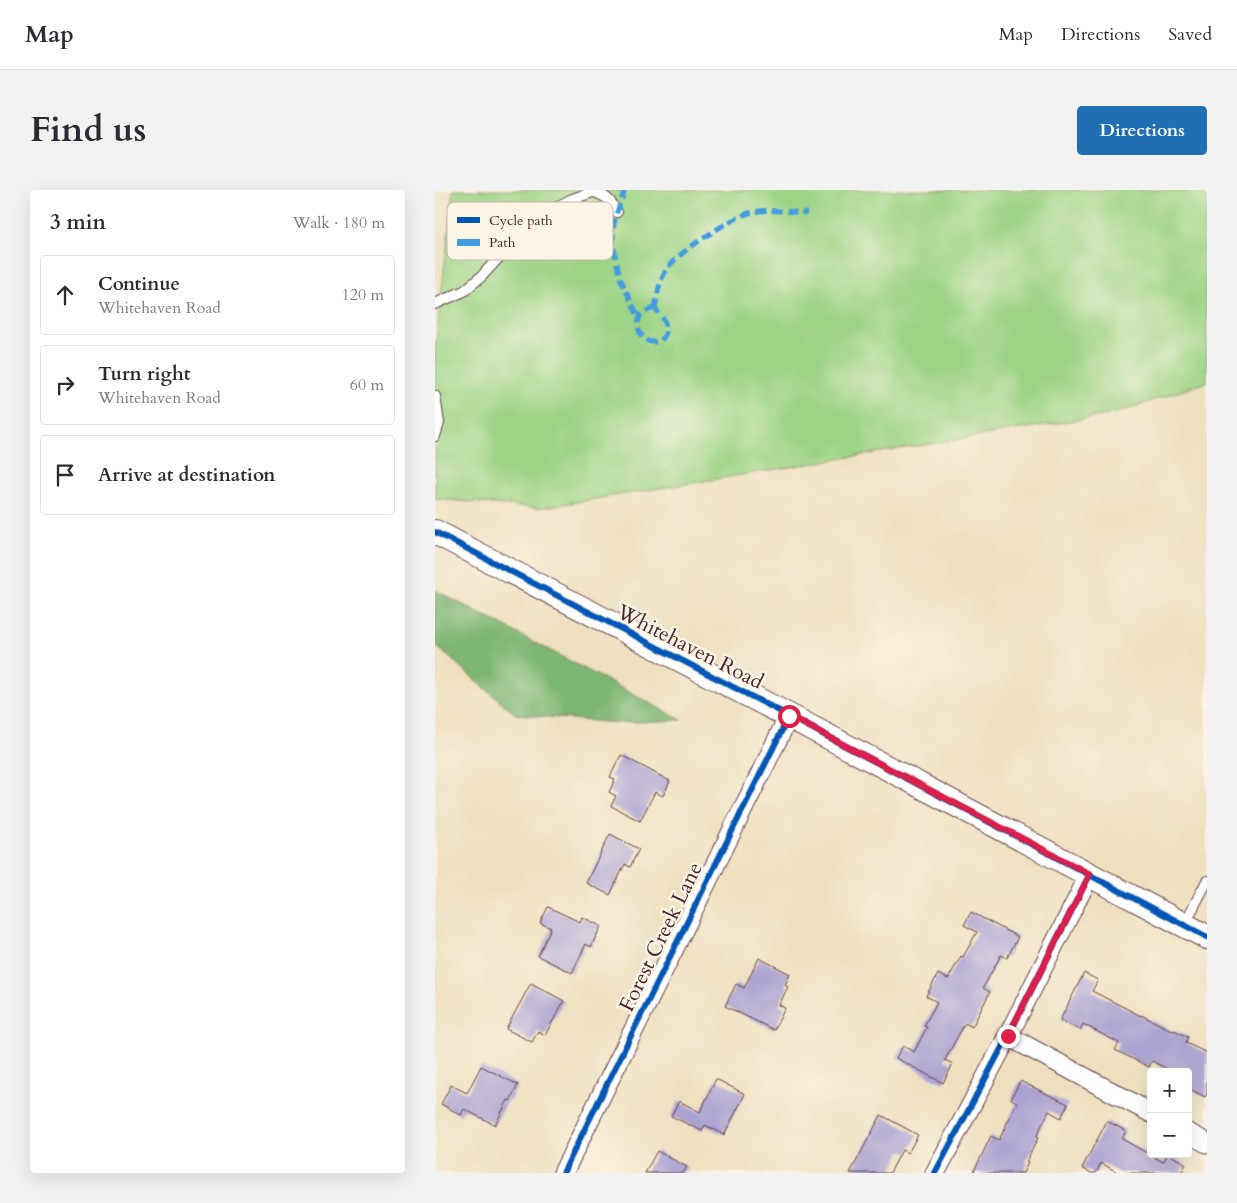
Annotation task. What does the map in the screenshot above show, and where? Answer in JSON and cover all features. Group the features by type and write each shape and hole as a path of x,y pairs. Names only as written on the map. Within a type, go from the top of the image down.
{"street":[{"name":"Whitehaven Road","path":"435,532 789,716 1207,937"},
{"name":"Forest Creek Lane","path":"563,1173 789,716"},
{"path":"935,1173 1008,1036 1090,874"},
{"path":"1008,1036 1147,1111"},
{"path":"1192,1135 1207,1143"}],"lane":[{"path":"566,202 596,191 608,198 611,202"},
{"path":"613,206 617,212"},
{"path":"435,304 464,292 496,260"},
{"path":"435,396 439,423 435,436"},
{"path":"1184,925 1207,882"}],"green space":[{"path":"453,190 1207,190 1207,382 1113,414 540,508 435,499 435,350 447,243 447,260 613,260 613,202 452,202"},
{"path":"435,590 682,720 615,723 515,714 435,645"}],"building":[{"path":"621,755 670,781 663,796 655,792 640,821 611,806 616,796 609,792 615,779 610,777"},
{"path":"610,834 639,849 630,867 625,864 610,895 586,883"},
{"path":"548,907 580,922 582,917 601,926 591,947 586,944 572,973 538,956 551,928 540,923"},
{"path":"971,912 1018,937 1007,958 1001,955 983,988 990,992 972,1027 965,1023 945,1060 953,1064 943,1083 896,1058 903,1046 914,1052 927,1027 924,1026 937,1002 926,996 938,974 948,979 977,932 964,925"},
{"path":"759,958 790,974 785,985 788,987 779,1005 785,1008 774,1030 725,1006 736,984 744,988"},
{"path":"1084,973 1098,980 1092,991 1188,1037 1186,1043 1207,1053 1207,1094 1205,1097 1192,1090 1192,1068 1165,1068 1152,1061 1149,1067 1115,1050 1119,1043 1083,1024 1080,1030 1060,1020"},
{"path":"531,983 564,1001 545,1035 538,1031 532,1042 506,1029"},
{"path":"481,1066 518,1085 495,1125 464,1109 461,1115 441,1104 451,1085 467,1093"},
{"path":"716,1079 745,1094 724,1135 705,1125 702,1131 671,1116 679,1101 700,1112"},
{"path":"1020,1081 1068,1104 1061,1118 1049,1111 1036,1137 1038,1138 1026,1162 1028,1163 1023,1173 978,1173 974,1171 991,1136 999,1140 1017,1102 1011,1099"},
{"path":"881,1115 918,1135 908,1153 902,1150 890,1173 850,1173"},
{"path":"1107,1121 1126,1131 1122,1139 1147,1153 1147,1158 1156,1158 1163,1162 1166,1158 1175,1158 1186,1164 1181,1173 1119,1173 1101,1163 1096,1173 1091,1173 1082,1168"},
{"path":"657,1151 687,1167 683,1173 645,1173"}],"marked path":[{"path":"625,190 616,215 613,229 613,244 620,278 639,318"},
{"path":"655,309 660,284 672,262 718,229 749,213 763,211 807,213"},
{"path":"651,309 655,309 663,318 666,327 662,339 651,342 645,339 638,328 641,314 651,309"}],"cycle path":[{"path":"435,532 789,716 1207,937"},
{"path":"563,1173 789,716"},
{"path":"935,1173 1008,1036 1090,874"}],"route":[{"path":"789,716 1090,874 1008,1036"}]}
